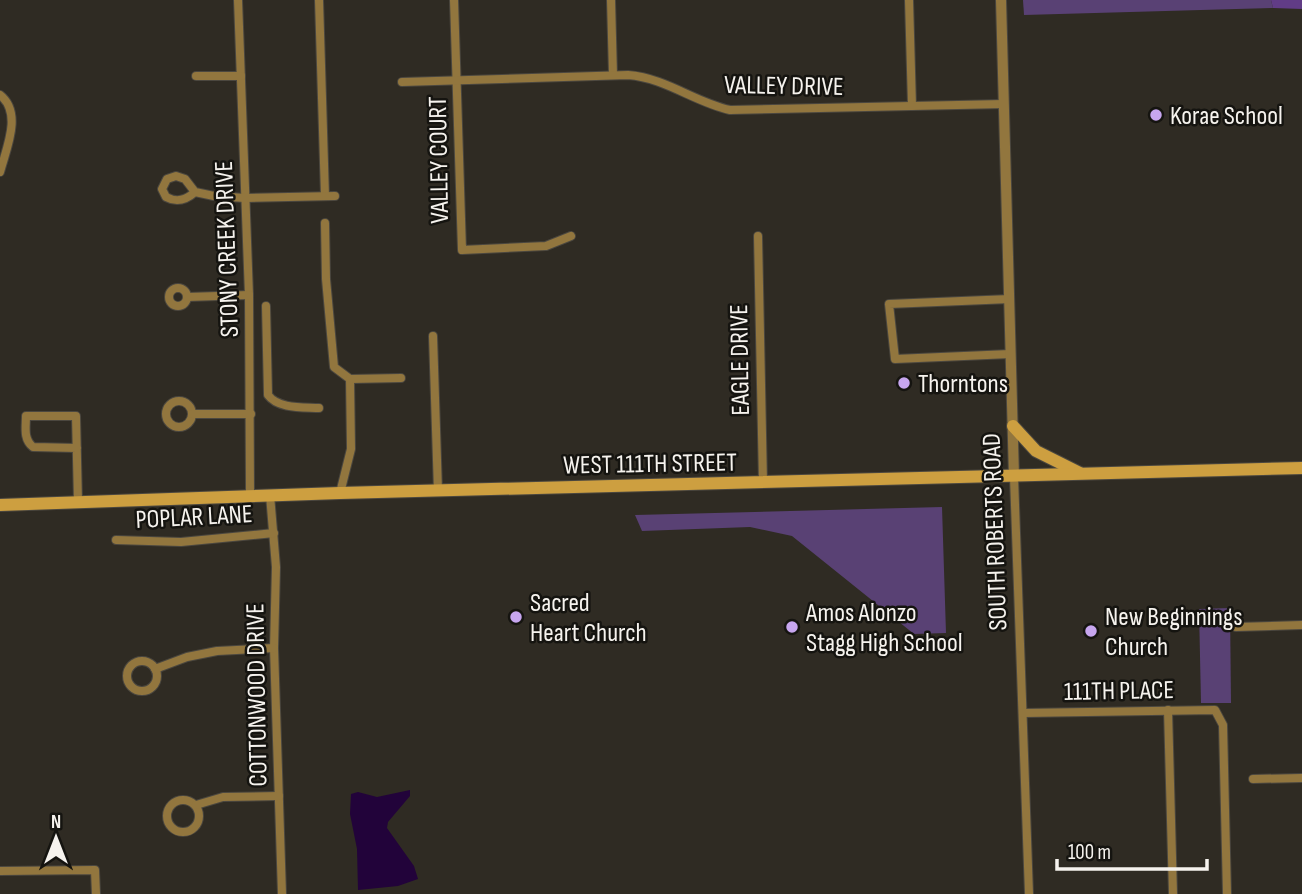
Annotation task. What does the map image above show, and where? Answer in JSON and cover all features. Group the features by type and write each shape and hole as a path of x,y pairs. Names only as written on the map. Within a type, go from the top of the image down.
{"main road":[{"path":"1013,426 1041,455 1084,475"},
{"name":"WEST 111TH STREET","path":"0,505 340,493 1302,468"}],"street":[{"name":"STONY CREEK DRIVE","path":"238,0 249,295 250,496"},
{"path":"319,0 325,196"},
{"name":"VALLEY COURT","path":"454,0 462,250 546,246 571,236"},
{"path":"611,0 613,75"},
{"path":"909,0 912,106"},
{"name":"SOUTH ROBERTS ROAD","path":"1000,0 1028,894"},
{"path":"196,76 241,76"},
{"name":"VALLEY DRIVE","path":"402,82 638,76 658,79 705,103 730,110 1004,104"},
{"path":"0,95 12,112 0,172"},
{"path":"195,192 244,198 335,195"},
{"path":"325,223 326,279 334,367 350,379 401,378"},
{"name":"EAGLE DRIVE","path":"758,236 763,483"},
{"path":"187,297 249,295"},
{"path":"1010,299 889,304 895,359 1010,354"},
{"path":"265,306 267,391 270,399 283,404 319,408"},
{"path":"433,336 438,491"},
{"path":"250,352 267,353"},
{"path":"340,493 351,449 350,379"},
{"path":"192,414 251,414"},
{"path":"77,448 33,447 26,434 26,416 76,416 77,448 78,502"},
{"name":"COTTONWOOD DRIVE","path":"270,495 276,567 274,648 282,894"},
{"name":"POPLAR LANE","path":"116,540 181,542 274,533"},
{"path":"1236,626 1302,625"},
{"path":"155,669 187,657 217,651 274,648"},
{"path":"1168,709 1173,894"},
{"name":"111TH PLACE","path":"1023,713 1215,710 1223,725 1227,894"},
{"path":"1253,779 1302,778"},
{"path":"195,805 200,815 193,830 182,833 172,829 167,814 172,804 181,800 195,805 223,797 279,796"},
{"path":"0,870 95,870 96,894"}],"shaded area":[{"path":"1023,0 1271,0 1273,8 1024,15"},
{"path":"1271,0 1302,0 1302,9 1273,8"},
{"path":"942,507 946,633 914,634 792,536 750,527 642,531 635,515"},
{"path":"1230,608 1231,703 1201,703 1199,609"},
{"path":"410,790 410,796 388,822 387,828 414,866 418,879 398,886 358,890 357,849 350,814 351,794 358,792 377,797"}],"place":[{"name":"Korae School","path":"1156,115"},
{"name":"Thorntons","path":"904,383"},
{"name":"Sacred Heart Church","path":"516,617"},
{"name":"Amos Alonzo Stagg High School","path":"792,627"},
{"name":"New Beginnings Church","path":"1091,631"}]}
